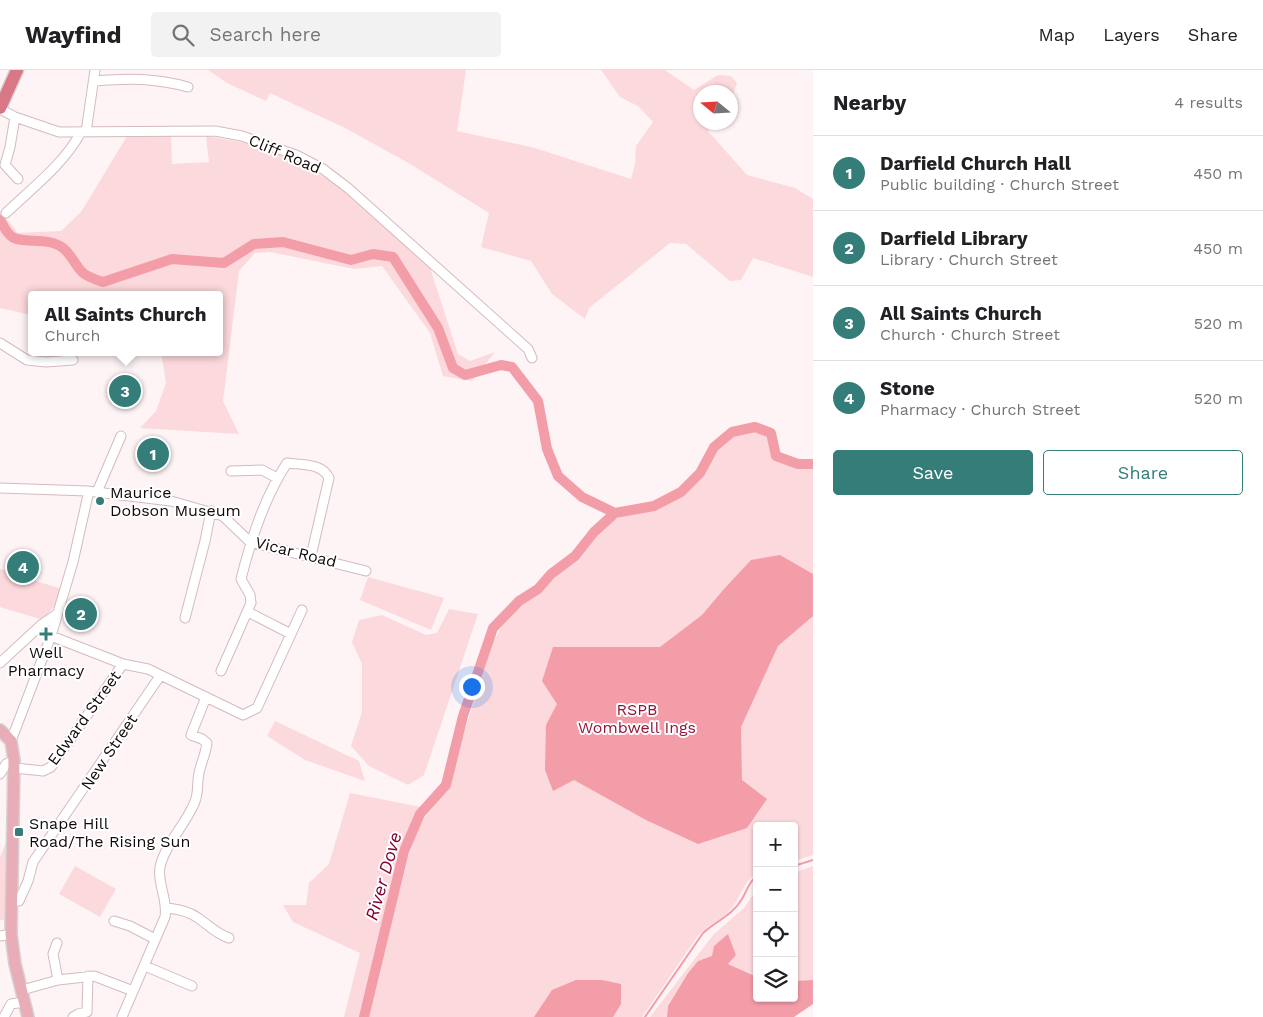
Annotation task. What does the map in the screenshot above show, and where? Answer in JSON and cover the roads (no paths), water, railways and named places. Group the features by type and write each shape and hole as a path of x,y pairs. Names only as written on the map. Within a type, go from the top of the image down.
{"highway":[{"path":"0,109 17,70"}],"main road":[{"path":"0,730 11,741 15,764 12,901 5,935 15,964 28,1017"}],"street":[{"path":"6,213 58,163 84,132 95,82 95,70"},
{"path":"95,82 140,78 188,87"},
{"name":"Cliff Road","path":"0,109 15,117 58,132 215,132 242,136 296,155 323,169 348,188 528,349 532,358"},
{"path":"15,117 5,165 18,179"},
{"path":"0,343 27,360 46,362 73,360"},
{"path":"11,741 51,636 73,562 88,495 92,491 121,436"},
{"path":"221,671 251,603 250,595 241,579 250,542 277,478 287,464 319,467 326,471 328,478 311,556"},
{"path":"231,471 262,470 277,478"},
{"name":"Vicar Road","path":"0,488 92,491 171,501 223,516 250,542 366,570"},
{"path":"184,618 205,541 211,511"},
{"path":"51,636 123,664 148,669 243,715 257,708 302,610"},
{"path":"248,612 291,634"},
{"path":"0,663 41,625 57,614"},
{"name":"Edward Street","path":"15,764 43,771 51,768 123,664"},
{"name":"New Street","path":"12,901 19,901 34,862 160,676"},
{"path":"122,1017 163,924 167,908 160,877 160,867 164,856 194,806 199,792 198,776 207,743 191,735 206,697"},
{"path":"0,774 6,764 15,764"},
{"path":"167,908 181,910 196,916 218,934 229,938"},
{"path":"114,921 132,922 156,939"},
{"path":"57,942 53,954 58,980"},
{"path":"145,966 192,986"},
{"path":"73,1017 87,1012 88,976"},
{"path":"4,1017 11,1004 23,996 58,980 94,976 133,991"}],"waterway":[{"path":"0,220 8,233 15,239 57,244 68,253 84,274 103,282 172,259 224,263 254,244 283,242 351,260 373,254 393,257 438,328 453,368 465,375 501,365 512,367 538,401 547,449 558,476 582,497 615,513 654,506 681,492 700,473 714,447 732,432 755,427 771,433 776,456 798,464 813,464"},
{"name":"River Dove","path":"364,1017 404,851 420,814 446,785 463,716 493,628 519,601 538,589 551,574 575,556 594,532 615,513"},
{"path":"798,865 813,860"},
{"path":"645,1017 703,933 734,910 753,880"}],"place":[{"name":"All Saints Church","path":"125,391"},
{"name":"Darfield Church Hall","path":"153,454"},
{"name":"Maurice Dobson Museum","path":"100,501"},
{"name":"Stone","path":"23,567"},
{"name":"Darfield Library","path":"81,614"},
{"name":"Well Pharmacy","path":"46,634"},
{"name":"Snape Hill Road/The Rising Sun","path":"19,832"}],"park label":[{"name":"RSPB Wombwell Ings","path":"637,718"}]}
